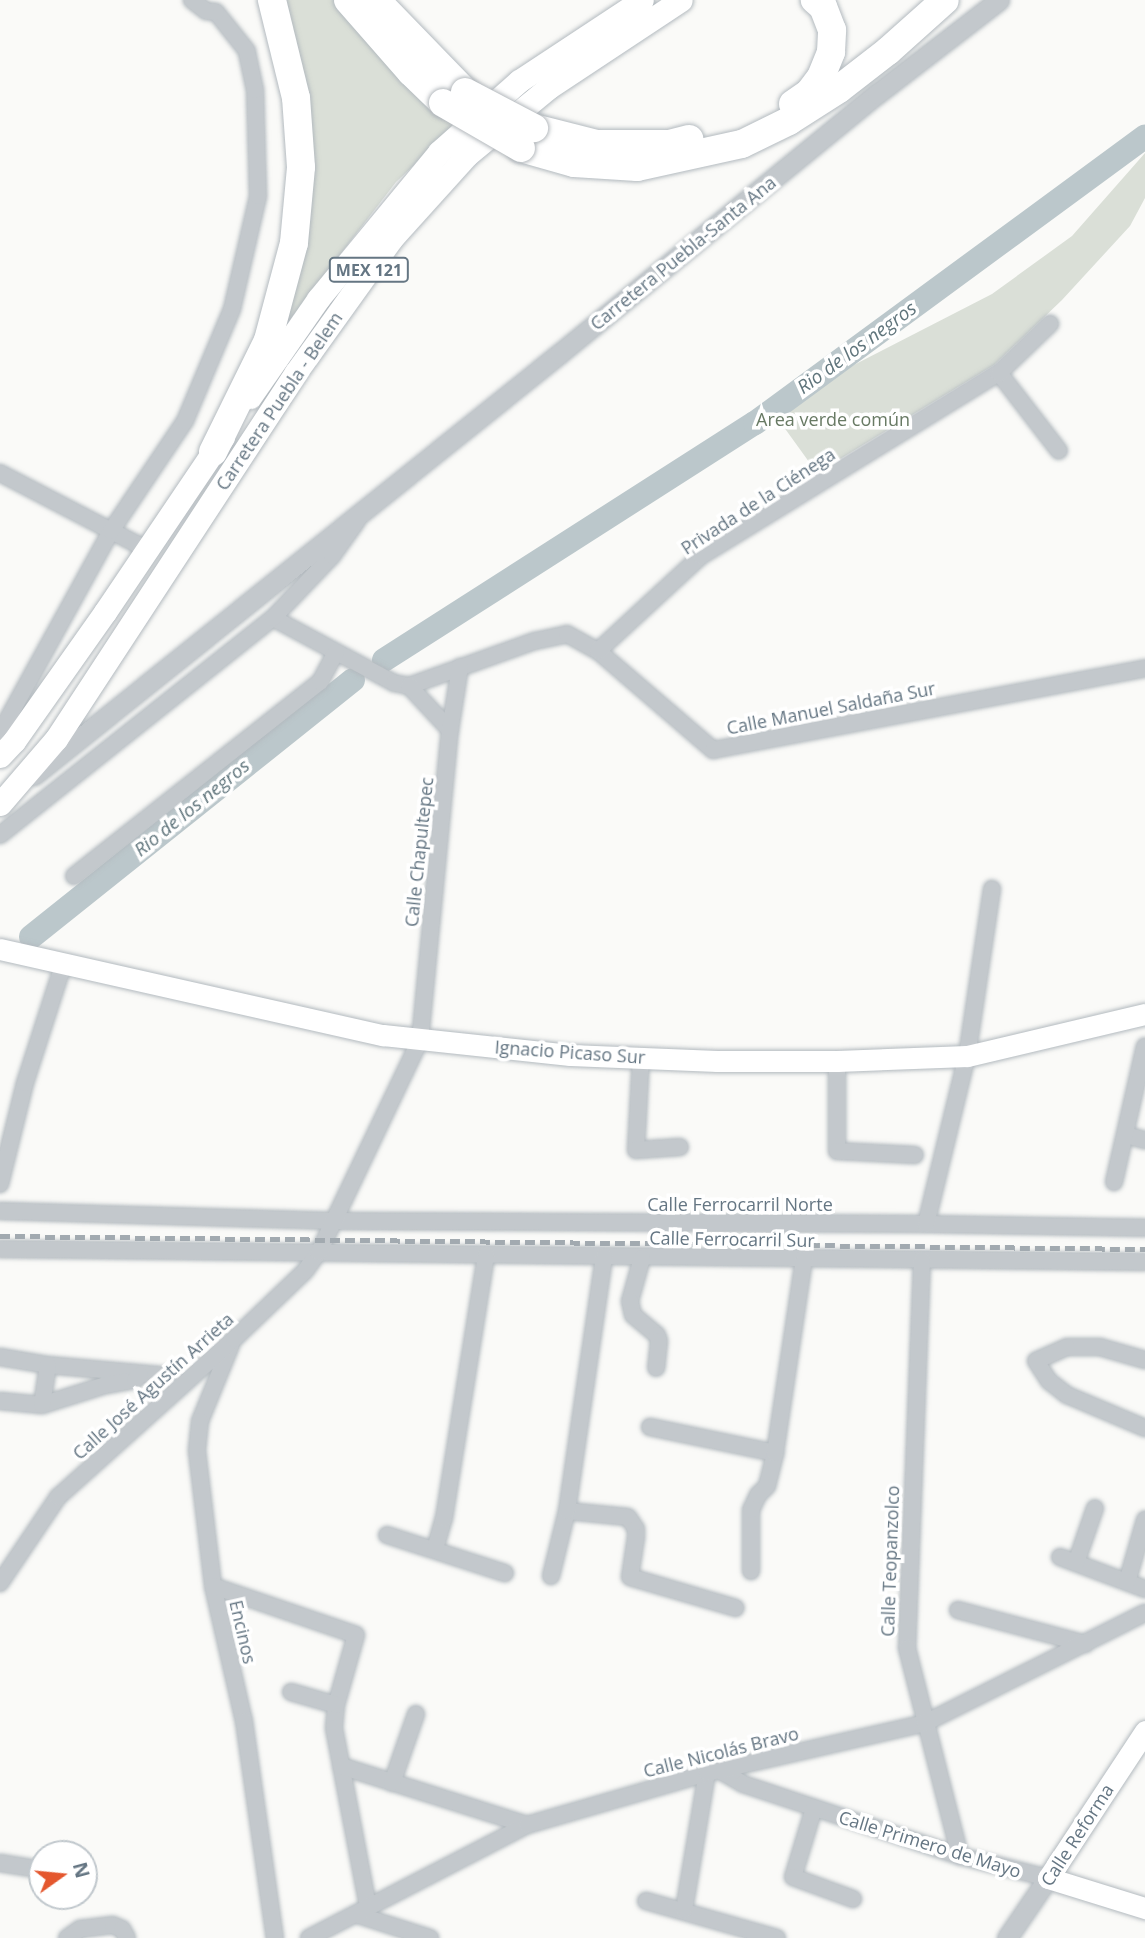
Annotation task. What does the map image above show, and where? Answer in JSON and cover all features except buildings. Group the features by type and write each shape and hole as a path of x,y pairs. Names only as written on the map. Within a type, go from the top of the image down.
{"highway":[{"path":"213,452 268,340 294,243 302,167 296,98 272,0"},
{"path":"348,0 411,72 454,98 574,163 637,167 742,144 789,121 839,89 888,51 946,0"},
{"path":"376,0 454,98"},
{"path":"528,138 597,144 669,144 748,124 789,106 809,93 821,77 831,51 832,30 823,6 815,0"}],"main road":[{"name":"Carretera Puebla - Belem","path":"0,756 37,709 318,299 439,152 519,81 642,0"},
{"name":"Carretera Puebla - Belem","path":"7,797 56,739 296,372 392,238 467,155 517,113 548,88 681,0"},
{"name":"Ignacio Picaso Sur","path":"0,949 62,965 420,1040 570,1055 718,1061 837,1061 967,1056 1145,1014"},
{"name":"Calle Reforma","path":"1048,1878 1145,1731"},
{"name":"Calle Primero de Mayo","path":"1048,1878 1145,1908"}],"street":[{"path":"0,733 111,531 186,421 232,309 258,196 255,90 247,51 214,6 206,11 192,0"},
{"name":"Carretera Puebla-Santa Ana","path":"7,797 976,15 999,0"},
{"name":"Privada de la Ciénega","path":"598,651 701,556 999,373 1050,324"},
{"path":"999,373 1059,451"},
{"path":"0,473 146,549"},
{"path":"0,835 273,618 332,556 367,506"},
{"path":"273,618 394,683 409,686 450,730"},
{"name":"Calle Manuel Saldaña Sur","path":"409,686 535,641 567,634 598,651 713,750 1145,668"},
{"path":"74,876 320,682 336,652"},
{"name":"Calle Chapultepec","path":"335,1221 420,1040 450,730 460,667"},
{"path":"926,1224 967,1056 992,889"},
{"path":"0,1184 25,1083 62,965"},
{"path":"1114,1182 1145,1046"},
{"path":"641,1057 636,1150 680,1147"},
{"path":"837,1061 837,1151 915,1155"},
{"path":"1126,1135 1145,1140"},
{"name":"Calle Ferrocarril Norte","path":"0,1212 335,1221 926,1224 1145,1228"},
{"name":"Calle José Agustín Arrieta","path":"0,1583 58,1497 234,1339 305,1271 319,1252 335,1221"},
{"name":"Calle Ferrocarril Sur","path":"0,1250 1145,1262"},
{"path":"435,1549 444,1518 486,1255"},
{"path":"551,1576 567,1511 604,1257"},
{"path":"642,1258 630,1301 633,1315 657,1335 659,1341 656,1368"},
{"path":"751,1571 751,1510 758,1495 767,1486 775,1453 804,1259"},
{"name":"Calle Teopanzolco","path":"922,1260 906,1612 907,1648 960,1856"},
{"name":"Encinos","path":"234,1339 200,1421 197,1451 213,1586 244,1721 275,1938"},
{"path":"1139,1426 1113,1412 1067,1395 1049,1381 1036,1361 1068,1347 1100,1346 1145,1360"},
{"path":"0,1357 106,1377"},
{"path":"41,1405 48,1365"},
{"path":"0,1401 41,1405 106,1377 133,1370 140,1375 170,1376 181,1386"},
{"path":"650,1427 775,1453"},
{"path":"1095,1508 1068,1560 1145,1589"},
{"path":"567,1511 628,1517 636,1529 630,1577 736,1608"},
{"path":"1127,1582 1145,1520"},
{"path":"387,1535 505,1573"},
{"path":"213,1586 353,1632 357,1640 336,1705 334,1728 362,1910 430,1938"},
{"path":"958,1610 1086,1644"},
{"name":"Calle Nicolás Bravo","path":"309,1938 527,1825 713,1771 925,1723 1145,1613"},
{"path":"291,1692 336,1705"},
{"path":"392,1783 416,1714"},
{"path":"341,1766 527,1825"},
{"path":"684,1910 713,1771"},
{"name":"Calle Primero de Mayo","path":"713,1771 743,1784 960,1856 1048,1878"},
{"path":"814,1808 793,1877 853,1899"},
{"path":"0,1863 28,1868"},
{"name":"Calle Reforma","path":"1007,1938 1048,1878"},
{"path":"646,1901 777,1938"},
{"path":"67,1938 80,1929 113,1926 122,1929 127,1938"}],"green space":[{"path":"285,0 334,0 368,40 458,124 396,182 272,343 306,95"},
{"name":"Area verde común","path":"1145,153 1145,198 1130,226 1062,300 994,365 817,473 773,412 809,388 992,294 1072,236"}],"waterway":[{"name":"Rio de los negros","path":"384,660 755,423 1145,136"},
{"name":"Rio de los negros","path":"31,937 353,680"}],"railway":[{"path":"0,1236 1145,1249"}]}
